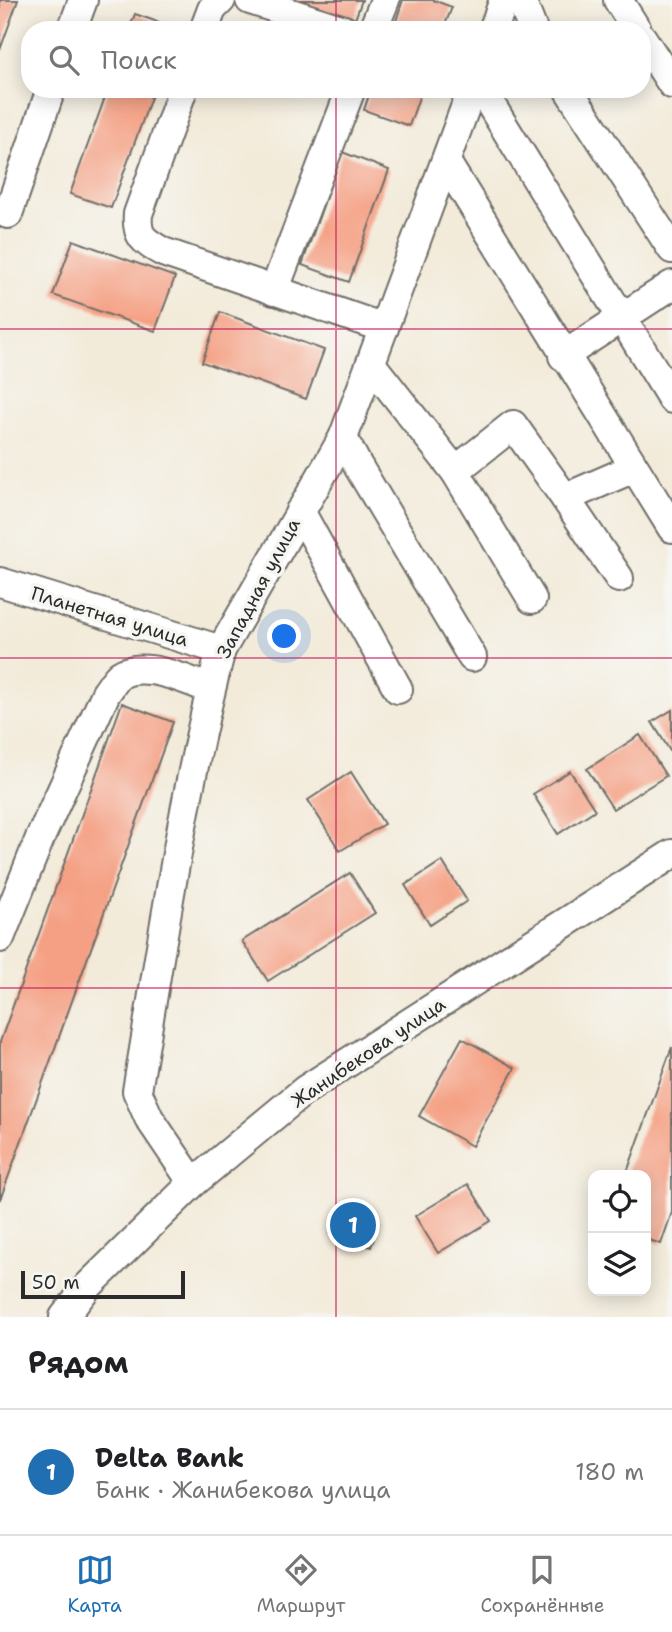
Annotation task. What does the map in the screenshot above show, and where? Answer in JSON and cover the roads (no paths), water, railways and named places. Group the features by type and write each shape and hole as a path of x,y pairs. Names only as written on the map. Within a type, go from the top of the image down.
{"street":[{"path":"75,21 83,0"},
{"path":"207,21 212,9 220,0"},
{"path":"250,0 316,21"},
{"path":"377,21 385,0"},
{"path":"496,21 504,0"},
{"path":"521,0 529,21"},
{"path":"618,0 631,21"},
{"path":"651,52 672,84"},
{"path":"8,214 48,98"},
{"path":"180,98 138,214 137,228 145,242 163,252 384,328"},
{"path":"274,291 348,98"},
{"name":"Западная улица","path":"193,1182 149,1118 137,1091 210,689 221,650 343,438 469,98"},
{"path":"487,98 672,400"},
{"path":"574,98 672,249"},
{"path":"446,162 563,356 672,528"},
{"path":"563,356 672,285"},
{"path":"370,364 454,471 532,598"},
{"path":"454,471 513,425 619,578"},
{"path":"343,438 472,657"},
{"path":"565,498 634,468"},
{"path":"300,511 398,689"},
{"name":"Планетная улица","path":"0,582 221,650"},
{"path":"0,938 40,838 106,693 120,675 144,669 176,676 210,689"},
{"name":"Жанибекова улица","path":"64,1317 88,1286 193,1182 304,1090 672,854"}],"place":[{"name":"Delta Bank","path":"353,1225"}]}
